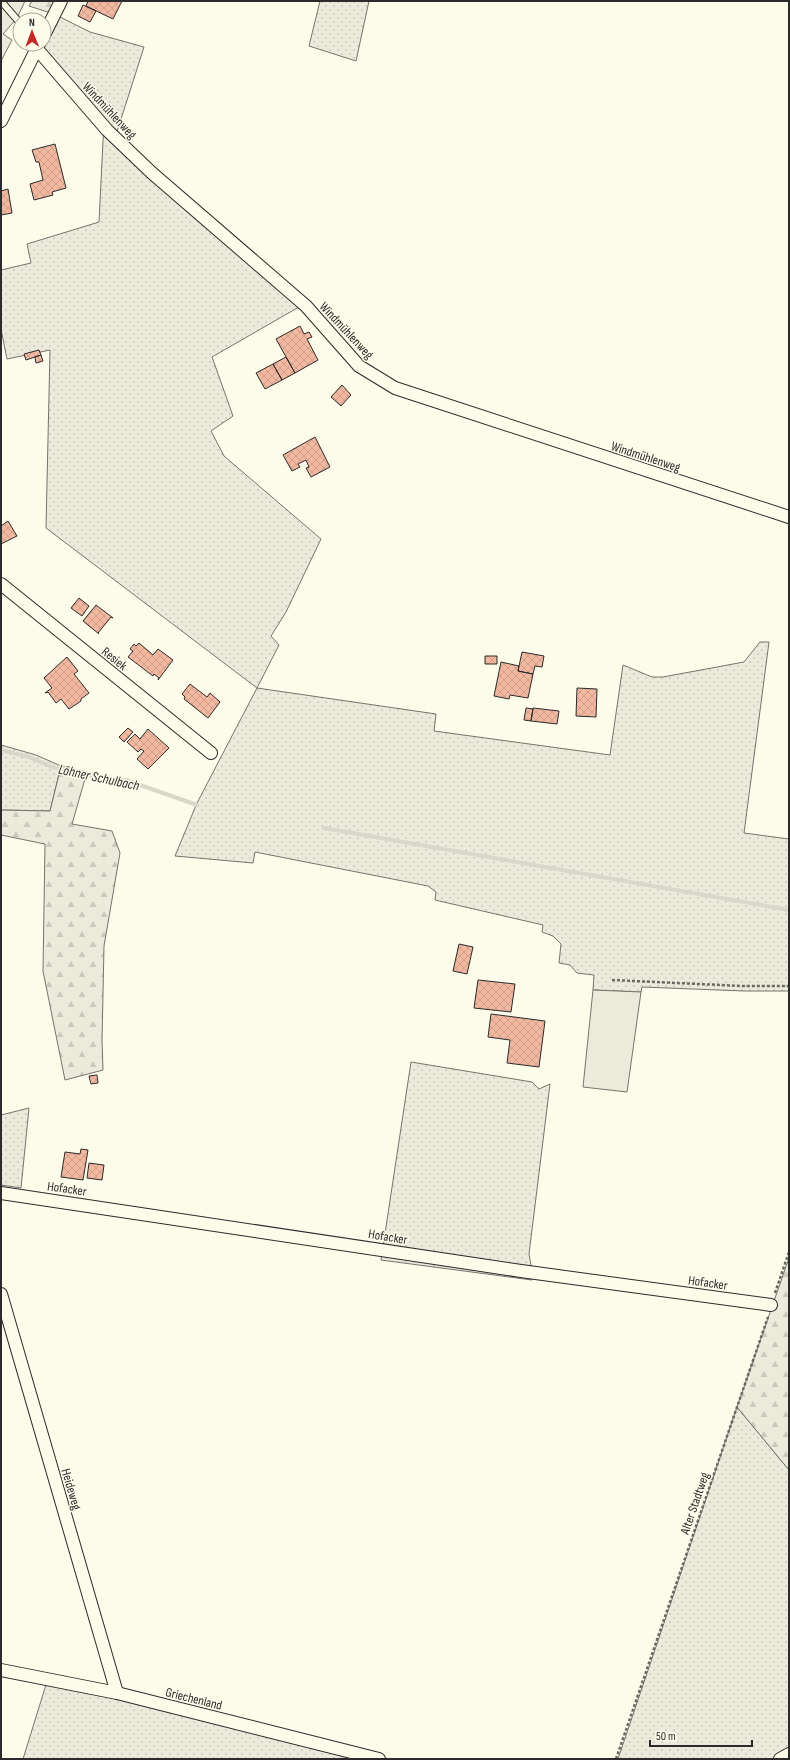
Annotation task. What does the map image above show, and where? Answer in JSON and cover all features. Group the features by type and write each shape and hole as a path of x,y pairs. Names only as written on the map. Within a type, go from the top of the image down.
{"street":[{"path":"52,19 61,1"},
{"path":"1,121 33,52"},
{"name":"Windmühlenweg","path":"41,52 107,130 147,168 306,306 359,366 395,388 789,517"},
{"name":"Resiek","path":"1,584 212,753"},
{"name":"Hofacker","path":"1,1193 521,1270 771,1305"},
{"name":"Heideweg","path":"1,1294 117,1693"},
{"name":"Griechenland","path":"1,1670 117,1693 379,1759"},
{"path":"780,1759 789,1754"}],"lane":[{"path":"1,1 12,14"}],"path":[{"path":"612,980 742,986 789,986"},
{"name":"Alter Stadtweg","path":"616,1759 768,1322 771,1305 789,1252"}],"green space":[{"path":"32,1 61,1 54,14 52,12 29,6"},
{"path":"320,1 369,1 356,61 309,46"},
{"path":"54,14 90,32 144,47 114,141 299,307 212,357 233,416 211,431 224,456 321,539 286,612 271,636 279,645 257,688 46,528 50,350 7,359 1,329 1,270 31,263 27,244 99,222 104,121 36,52 52,52 52,18"},
{"path":"760,642 769,642 744,833 789,839 789,991 744,991 642,987 641,992 593,990 594,975 577,973 570,965 559,963 561,944 553,936 542,932 543,925 435,900 436,892 428,886 255,852 253,863 175,856 197,803 257,688 436,714 434,731 610,755 623,665 652,677 663,677 744,662"},
{"path":"1,745 36,755 61,766 50,811 1,810"},
{"path":"61,766 87,772 72,824 112,831 120,853 104,946 102,1040 103,1070 65,1080 43,971 45,844 1,835 1,810 50,811"},
{"path":"593,990 641,992 627,1092 583,1087"},
{"path":"411,1062 532,1082 539,1089 550,1084 529,1254 531,1265 534,1268 532,1280 381,1260"},
{"path":"29,1108 21,1188 1,1185 1,1115"},
{"path":"789,1258 789,1470 737,1407"},
{"path":"737,1407 789,1470 789,1759 618,1759"},
{"path":"49,1675 109,1687 389,1759 23,1759"}],"shaded area":[{"path":"1,1 25,1 20,12 12,12 12,24 3,34 12,40 1,61"}],"building":[{"path":"88,1 122,1 113,19 86,6"},
{"path":"83,5 96,11 90,22 78,16"},
{"path":"55,144 66,188 52,192 53,195 34,200 30,184 43,180 39,162 36,162 32,150"},
{"path":"8,189 12,213 1,215 1,191"},
{"path":"300,326 304,334 309,332 312,337 307,339 318,360 295,373 276,339"},
{"path":"39,350 41,355 26,360 24,354"},
{"path":"41,355 43,361 36,363 35,357"},
{"path":"286,357 295,373 282,380 273,364"},
{"path":"273,364 282,380 265,389 256,373"},
{"path":"342,385 351,395 341,406 331,397"},
{"path":"315,437 330,467 311,477 306,468 309,467 306,460 298,464 300,467 292,471 283,455"},
{"path":"8,521 17,536 1,544 1,526"},
{"path":"79,598 89,606 82,616 71,608"},
{"path":"96,605 113,618 111,617 98,633 99,634 83,621"},
{"path":"139,643 153,655 158,649 173,660 158,680 159,678 154,674 153,676 128,657 133,651 130,649 134,644 136,646"},
{"path":"522,652 544,656 542,667 535,666 533,674 518,671"},
{"path":"485,656 497,656 497,664 485,664"},
{"path":"67,657 78,671 74,674 89,693 81,699 81,701 69,709 61,699 56,703 48,692 45,693 52,688 44,678"},
{"path":"501,662 519,666 518,671 533,674 528,698 510,695 509,699 494,696"},
{"path":"190,684 207,697 210,693 220,702 208,718 184,699 185,697 182,694"},
{"path":"577,688 597,689 596,717 576,716"},
{"path":"526,708 533,709 531,721 524,720"},
{"path":"533,708 559,711 557,724 531,721"},
{"path":"128,728 133,732 124,742 119,737"},
{"path":"148,729 169,748 148,769 137,759 144,751 141,749 138,752 127,742 135,734 140,739"},
{"path":"459,944 473,947 467,974 453,971"},
{"path":"478,980 515,984 511,1012 474,1008"},
{"path":"491,1014 545,1021 539,1067 507,1063 510,1040 488,1037"},
{"path":"97,1075 98,1083 91,1084 89,1076"},
{"path":"81,1149 88,1150 83,1180 61,1177 65,1152 80,1154"},
{"path":"89,1163 104,1165 102,1180 87,1178"}],"waterway":[{"name":"Löhner Schulbach","path":"1,750 29,757 52,767 110,780 126,780 197,805"},
{"path":"324,828 789,910"}]}
